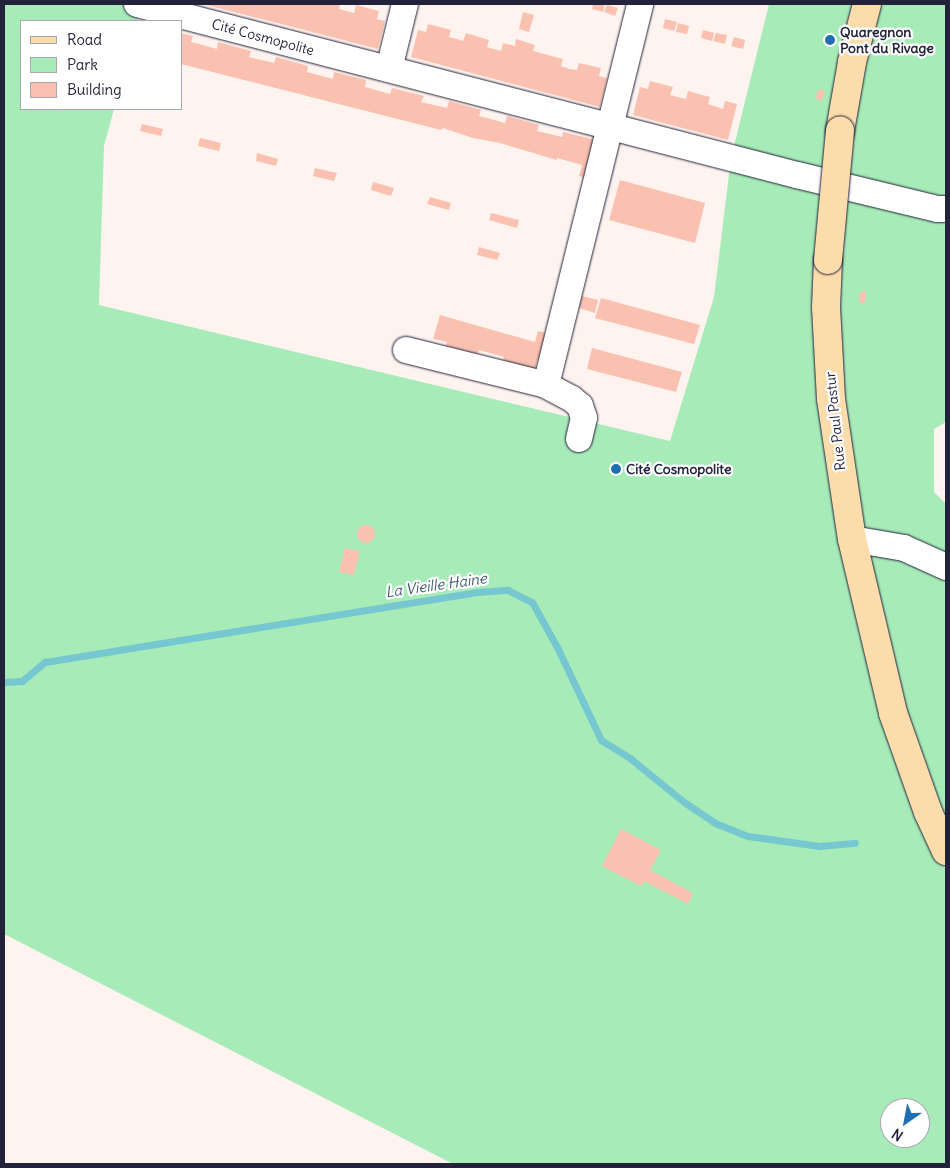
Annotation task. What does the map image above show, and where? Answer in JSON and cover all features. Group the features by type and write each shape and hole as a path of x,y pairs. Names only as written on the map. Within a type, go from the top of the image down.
{"main road":[{"name":"Rue Paul Pastur","path":"867,4 852,62 840,131 828,260 826,307 831,399 852,539 893,713 941,840"}],"street":[{"name":"Cité Cosmopolite","path":"137,4 944,212"},
{"path":"389,69 405,4"},
{"path":"546,384 640,4"},
{"path":"406,350 546,384 572,399 580,406 584,418 580,439"},
{"path":"852,539 904,548 946,567"}],"green space":[{"path":"4,4 142,4 137,20 20,20 20,110 114,110 104,146 99,305 670,441 714,297 731,158 769,4 946,4 946,209 938,209 946,227 946,422 934,429 934,492 946,504 946,1164 453,1164 4,934"}],"building":[{"path":"203,4 340,4 339,9 354,13 356,5 379,11 377,19 385,21 378,49"},
{"path":"593,4 605,4 603,12 592,9"},
{"path":"607,5 618,8 615,16 604,12"},
{"path":"523,12 534,15 529,32 519,29"},
{"path":"665,19 677,22 674,31 663,28"},
{"path":"678,23 689,26 687,34 676,32"},
{"path":"428,24 451,30 449,37 463,41 466,33 489,40 487,47 501,51 503,43 515,46 516,39 535,45 533,51 563,59 561,66 569,69 577,70 579,63 601,68 599,76 607,78 600,107 411,57 418,30 426,32"},
{"path":"703,30 714,33 712,41 701,38"},
{"path":"182,33 193,36 191,42 217,49 218,42 251,51 249,57 274,63 276,57 308,66 307,72 333,79 334,72 366,80 365,87 390,94 392,88 424,96 421,102 447,108 449,101 481,110 479,116 505,123 507,116 539,125 537,131 562,137 563,132 596,140 592,180 579,176 582,165 557,158 557,160 500,143 473,138 443,128 441,130 182,64"},
{"path":"716,33 727,35 725,44 713,41"},
{"path":"734,37 745,40 743,49 731,46"},
{"path":"650,81 673,87 670,95 686,99 688,91 710,97 708,104 723,109 725,101 737,104 728,140 633,115 640,87 648,89"},
{"path":"818,89 825,91 822,101 816,99"},
{"path":"142,124 163,129 161,136 140,131"},
{"path":"200,138 221,143 219,151 198,146"},
{"path":"257,153 278,159 276,166 256,161"},
{"path":"315,168 337,173 334,181 313,176"},
{"path":"620,180 705,203 695,243 609,220"},
{"path":"373,182 394,188 391,196 371,190"},
{"path":"430,197 451,203 449,210 427,204"},
{"path":"491,213 519,220 517,228 489,220"},
{"path":"479,247 500,253 497,260 477,255"},
{"path":"860,292 866,292 865,303 859,303"},
{"path":"582,296 598,300 595,313 579,308"},
{"path":"601,298 700,325 694,344 595,318"},
{"path":"440,315 535,342 538,331 551,334 544,362 537,360 535,369 503,360 504,357 479,350 478,354 446,346 447,342 433,339"},
{"path":"592,348 682,372 676,392 587,369"},
{"path":"366,525 372,528 375,534 372,540 366,543 360,540 357,534 360,528"},
{"path":"345,548 360,551 354,575 339,572"},
{"path":"621,829 661,850 650,870 693,893 688,904 644,881 641,886 602,866"}],"waterway":[{"name":"La Vieille Haine","path":"4,682 22,681 45,662 477,592 508,590 532,602 558,649 601,740 631,759 684,802 715,823 748,836 819,846 855,843"}],"place":[{"name":"Quaregnon Pont du Rivage","path":"830,40"},
{"name":"Cité Cosmopolite","path":"616,469"}]}
